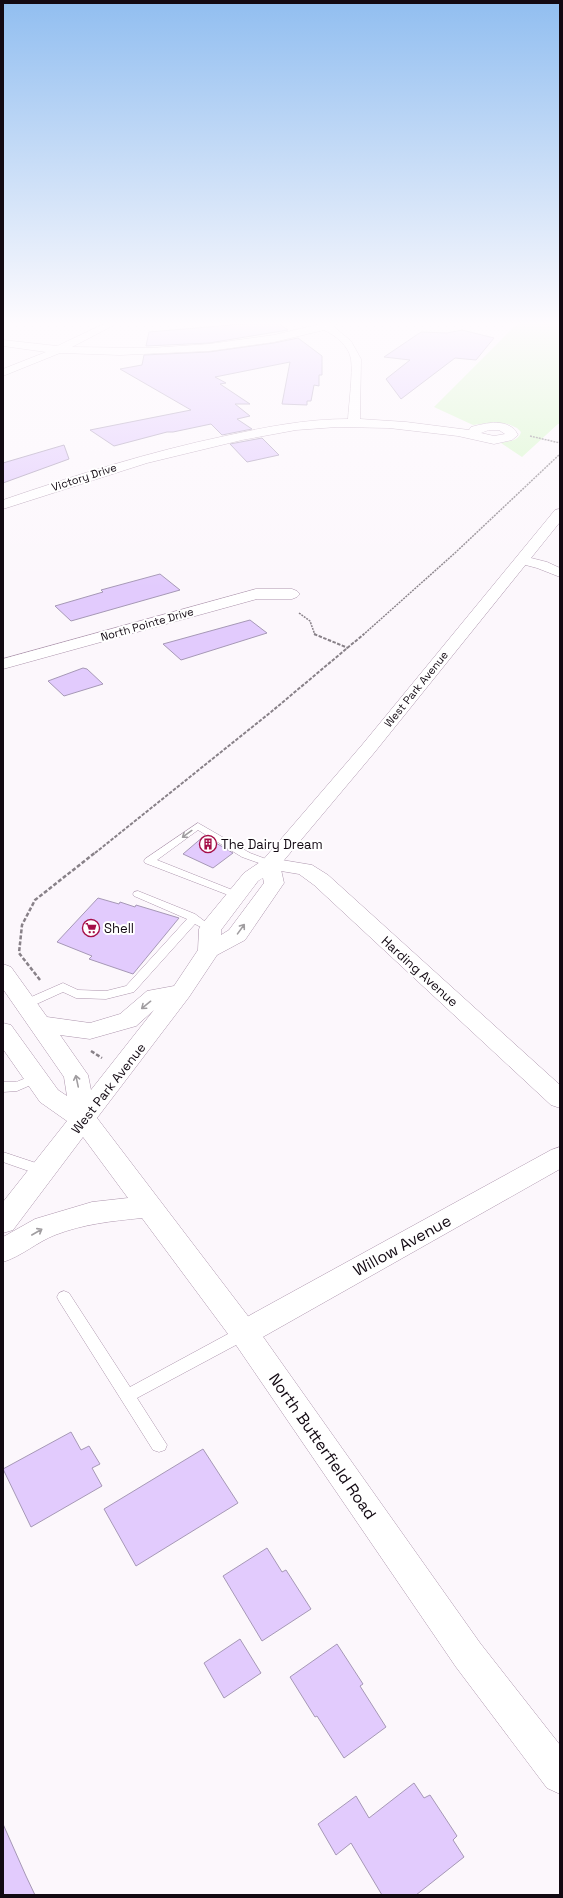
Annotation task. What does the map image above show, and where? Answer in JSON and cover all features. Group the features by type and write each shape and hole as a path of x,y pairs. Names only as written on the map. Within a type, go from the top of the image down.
{"street":[{"path":"354,412 354,423"},
{"name":"Victory Drive","path":"3,505 80,478 178,449 278,429 314,424 354,423 412,426 475,434 475,430 489,426 507,429 512,433"},
{"name":"West Park Avenue","path":"3,1222 181,992 204,933 251,877 270,864 368,749 560,513"},
{"path":"523,560 542,565 560,573"},
{"name":"North Pointe Drive","path":"3,664 256,594 292,594"},
{"name":"West Park Avenue","path":"204,933 237,935 274,883 270,864"},
{"name":"Harding Avenue","path":"270,864 305,869 321,880 560,1099"},
{"path":"3,972 76,1075 84,1119"},
{"path":"40,1024 90,1031 128,1020 156,998 181,992"},
{"path":"3,1031 49,1096 84,1119"},
{"name":"North Butterfield Road","path":"84,1119 244,1333 468,1655 560,1775"},
{"name":"Willow Avenue","path":"244,1333 560,1157"},
{"path":"3,1251 45,1227 92,1213 149,1206"}],"lane":[{"path":"236,895 149,861 198,826 246,855 270,864"},
{"path":"26,1004 63,987 76,994 106,995 130,989 204,933 138,894"},
{"path":"3,1087 17,1086 36,1078"},
{"path":"3,1156 43,1171"},
{"path":"64,1297 158,1445"},
{"path":"126,1396 244,1333"}],"path":[{"path":"512,433 560,443"},
{"path":"50,993 19,953 22,925 36,900 202,768 348,648 496,516 560,454"},
{"path":"299,613 311,621 314,625 313,633 316,636 348,648"},
{"path":"90,1050 106,1060"}],"green space":[{"path":"444,412 560,412 560,424 558,424 522,457 501,443 518,437 521,432 517,428 508,424 495,422 473,425"}],"building":[{"path":"183,412 244,412 250,416 237,419 252,429 222,435 211,424 167,432 114,446 90,430"},
{"path":"262,438 279,455 247,462 230,444"},
{"path":"64,445 69,459 3,483 3,463"},
{"path":"160,574 180,590 71,621 55,606 103,592 101,590"},
{"path":"250,620 267,633 181,660 163,644"},
{"path":"83,668 87,669 103,684 64,696 48,681"},
{"name":"The Dairy Dream","path":"204,836 233,853 213,868 183,854"},
{"path":"98,898 119,904 120,902 135,907 136,905 179,918 133,974 89,959 92,956 57,942"},
{"path":"71,1432 81,1450 89,1446 100,1464 92,1468 102,1486 31,1527 3,1469"},
{"path":"203,1449 238,1503 136,1566 104,1509"},
{"path":"267,1548 282,1572 286,1570 311,1609 262,1641 223,1576"},
{"path":"240,1639 261,1673 224,1698 204,1663"},
{"path":"337,1644 363,1684 360,1686 386,1727 344,1758 317,1716 315,1717 290,1677"},
{"path":"414,1783 424,1798 430,1795 457,1836 453,1840 464,1857 416,1895 382,1895 351,1843 336,1855 318,1824 356,1796 369,1818"},
{"path":"3,1824 26,1876 35,1895 3,1895"}],"place":[{"name":"The Dairy Dream","path":"208,844"},
{"name":"Shell","path":"91,928"}]}
